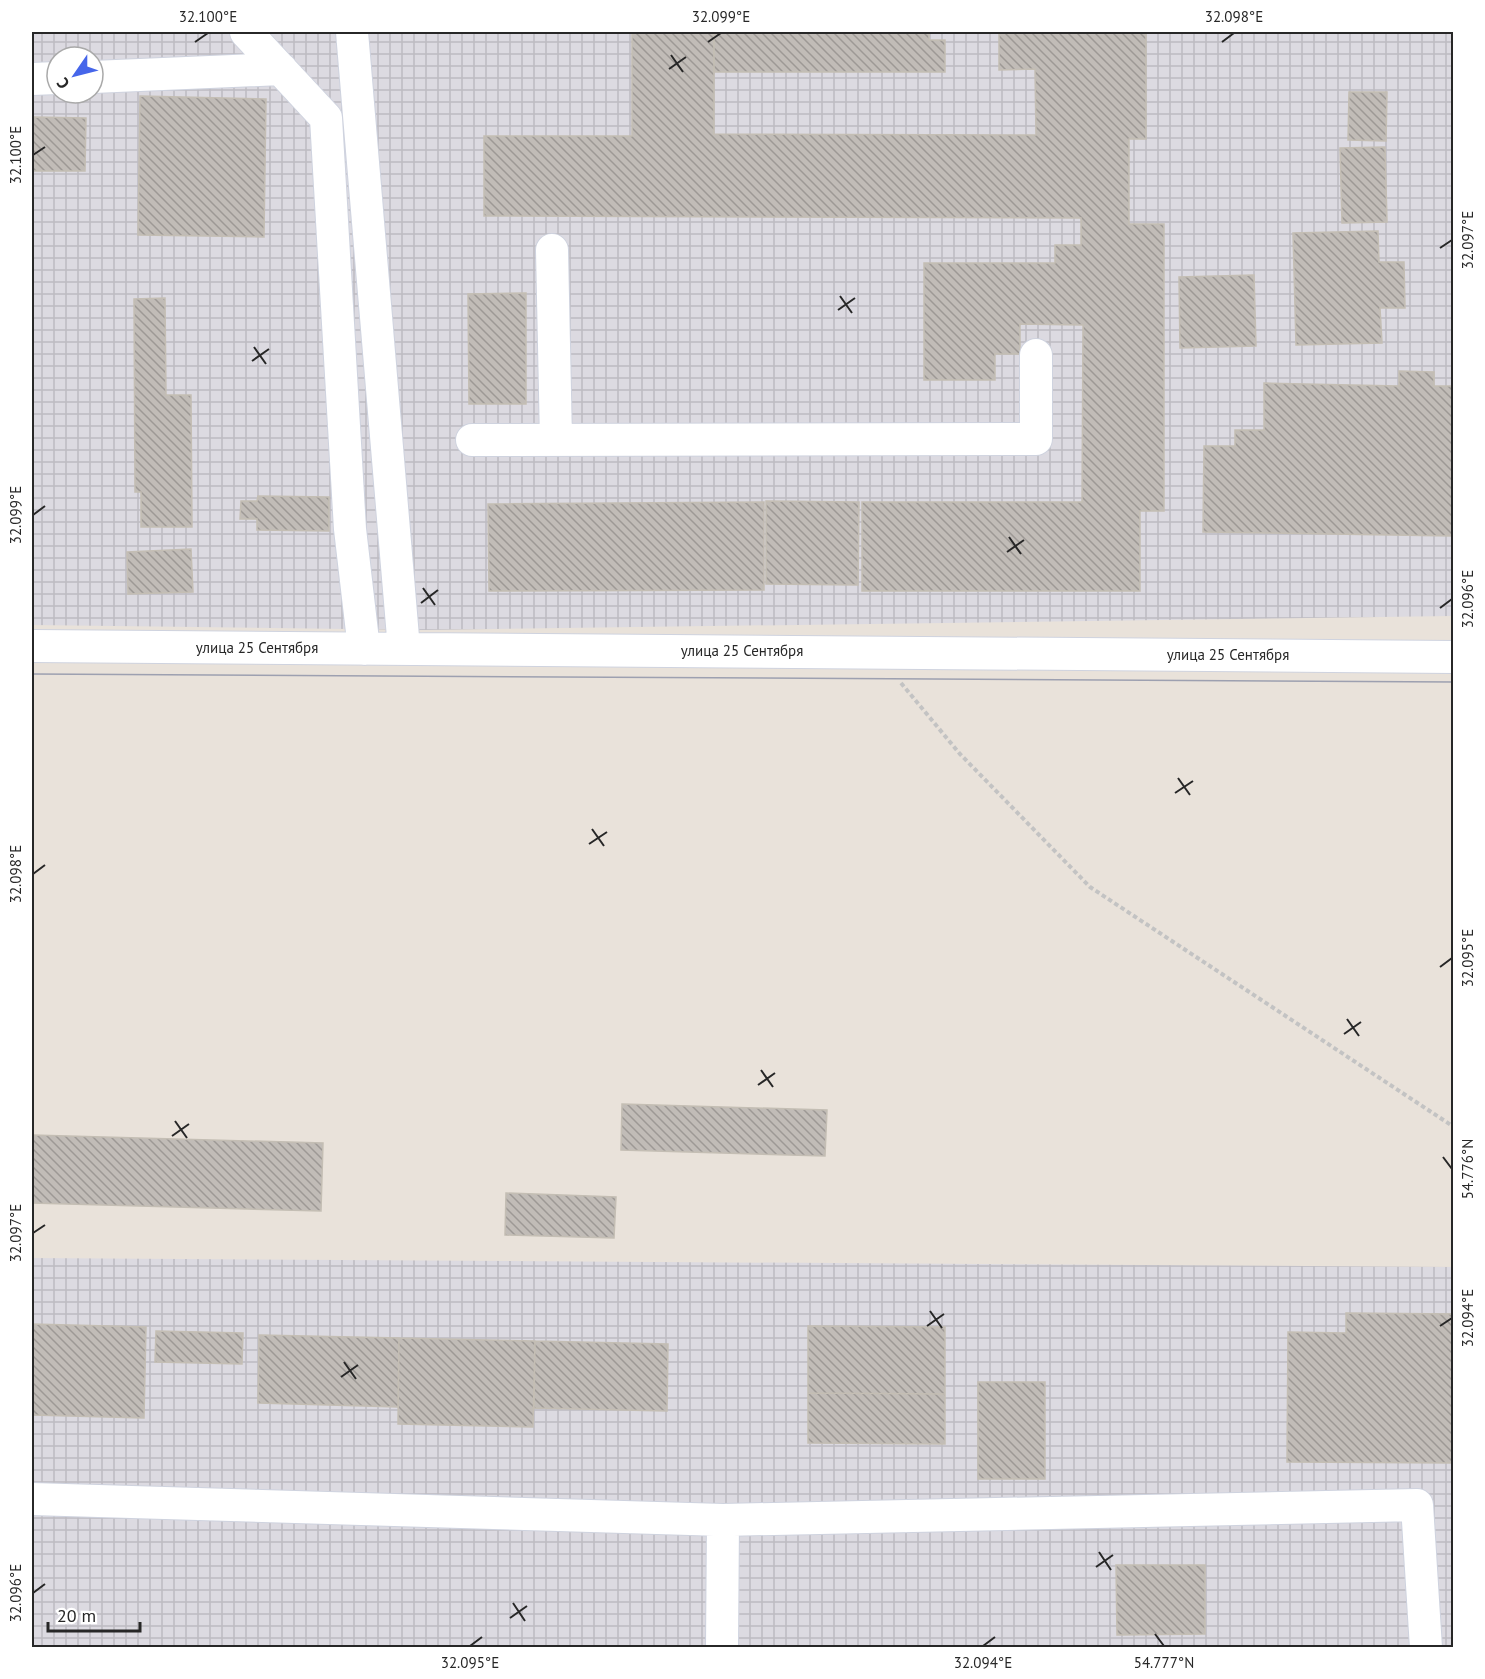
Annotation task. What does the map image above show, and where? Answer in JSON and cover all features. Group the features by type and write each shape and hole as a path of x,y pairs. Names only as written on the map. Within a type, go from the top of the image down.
{"street":[{"path":"246,32 326,118 350,529 364,648"},
{"path":"352,32 404,649"},
{"path":"105,76 281,69"},
{"path":"552,250 556,440"},
{"path":"472,440 1036,439 1036,355"},
{"name":"улица 25 Сентября","path":"32,646 1454,657"},
{"path":"32,1499 723,1520 1418,1505 1426,1647"},
{"path":"723,1520 723,1647"}],"path":[{"path":"875,652 960,754 1090,887 1454,1127"}],"shaded area":[{"path":"32,32 1453,32 1453,616 423,630 32,625"},
{"path":"32,1258 1453,1267 1453,1647 32,1647"}],"building":[{"path":"632,32 714,32 714,134 1036,135 1035,69 999,70 999,32 1146,32 1146,139 1129,139 1129,224 1164,224 1164,511 1140,511 1140,591 862,591 862,502 1082,502 1083,325 1020,324 1020,354 995,354 995,380 924,380 924,263 1055,263 1055,245 1081,245 1081,218 484,216 484,136 632,136"},
{"path":"714,32 929,32 929,40 945,40 945,72 714,72"},
{"path":"1349,92 1387,92 1386,141 1348,140"},
{"path":"140,96 266,99 264,237 138,235"},
{"path":"32,117 86,118 85,171 32,171"},
{"path":"1385,147 1387,222 1342,223 1340,148"},
{"path":"1378,231 1379,262 1404,262 1405,308 1380,308 1382,343 1296,345 1293,233"},
{"path":"1254,275 1256,346 1180,348 1179,277"},
{"path":"526,293 526,404 469,404 468,294"},
{"path":"165,298 166,395 191,395 192,527 141,527 141,492 135,492 134,299"},
{"path":"1399,371 1434,372 1434,386 1454,386 1452,536 1203,532 1204,446 1235,446 1235,430 1264,430 1264,383 1399,386"},
{"path":"258,496 329,497 329,531 257,530 257,519 240,519 241,501 257,501"},
{"path":"766,501 859,502 858,585 766,584"},
{"path":"764,502 764,590 489,591 488,504"},
{"path":"191,549 193,592 128,594 127,552"},
{"path":"622,1104 827,1110 825,1156 621,1150"},
{"path":"32,1135 323,1143 321,1211 32,1203"},
{"path":"506,1193 616,1197 614,1238 505,1235"},
{"path":"1346,1313 1454,1314 1454,1463 1287,1462 1288,1332 1346,1333"},
{"path":"32,1324 146,1327 144,1418 32,1415"},
{"path":"808,1326 945,1327 945,1394 808,1393"},
{"path":"156,1331 243,1333 242,1364 155,1362"},
{"path":"259,1335 399,1338 398,1407 258,1403"},
{"path":"399,1338 535,1341 533,1427 398,1424"},
{"path":"535,1341 668,1344 667,1411 534,1408"},
{"path":"978,1382 1045,1382 1045,1479 978,1479"},
{"path":"808,1393 945,1394 945,1444 808,1443"},
{"path":"1116,1565 1205,1565 1205,1634 1117,1635"}],"tram line":[{"path":"32,674 1454,682"}]}
